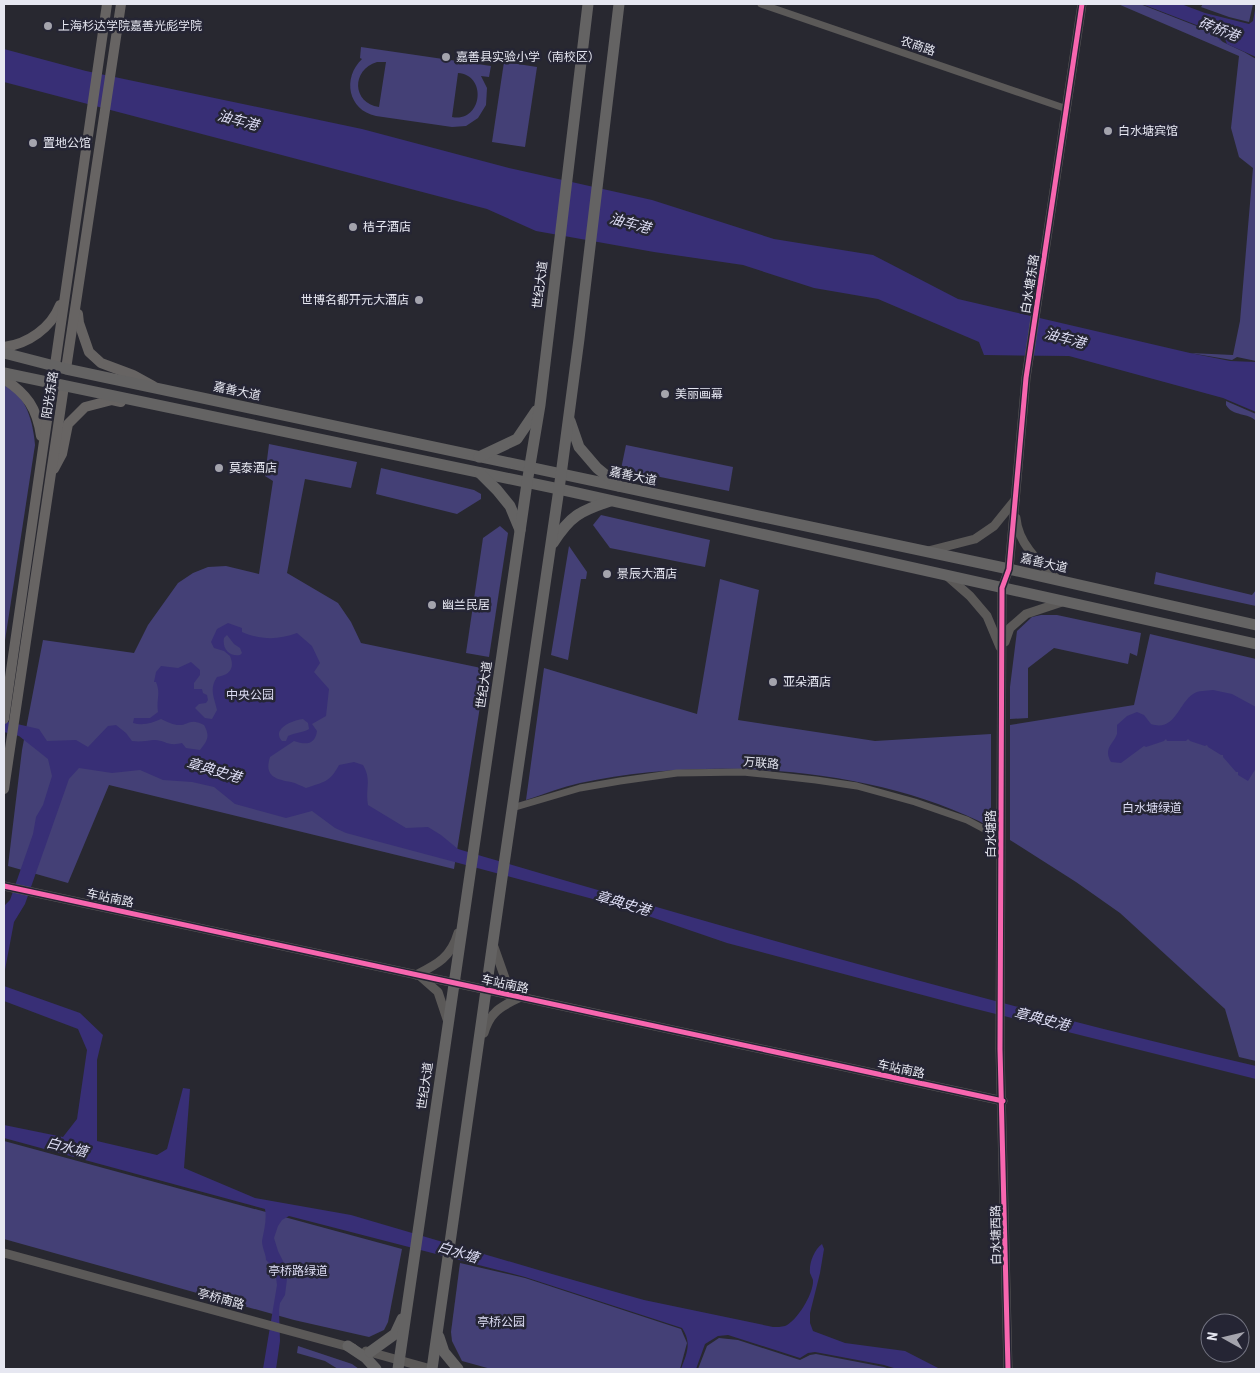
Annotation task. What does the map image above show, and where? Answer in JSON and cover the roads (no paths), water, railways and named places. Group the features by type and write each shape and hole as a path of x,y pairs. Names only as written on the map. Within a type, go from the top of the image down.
{"main road":[{"name":"阳光东路","path":"4,789 10,750 8,713 42,448 107,4"},
{"name":"阳光东路","path":"66,369 121,4"},
{"name":"世纪大道","path":"398,1365 540,405 588,4"},
{"path":"432,1369 561,475 600,172 619,4"},
{"path":"4,347 16,345 38,334 56,315 66,290"},
{"path":"78,292 79,323 88,352 101,363 133,374 156,388"},
{"name":"嘉善大道","path":"4,353 66,369 1009,569 1256,625"},
{"path":"4,373 610,500 1256,644"},
{"path":"4,379 19,389 34,407 40,428 42,448"},
{"name":"阳光东路","path":"8,713 64,386"},
{"path":"50,474 62,454 68,424 86,407 112,400 129,404 136,402"},
{"path":"479,457 517,439 527,427 540,405"},
{"path":"568,418 579,448 596,468 621,487"},
{"path":"480,473 510,506 520,531"},
{"path":"550,549 563,526 573,517 591,507 610,500"},
{"path":"370,1352 395,1334 407,1309"},
{"path":"438,1334 444,1352 458,1369"},
{"path":"348,1346 366,1358 376,1369"}],"street":[{"name":"农商路","path":"761,4 1067,109"},
{"name":"白水塘东路","path":"1009,569 1026,378 1082,4"},
{"name":"阳光东路","path":"64,386 66,369"},
{"path":"927,552 975,539 994,526 1015,500"},
{"path":"1015,500 1017,527 1024,543 1040,564 1059,580"},
{"name":"白水塘路","path":"1003,1101 1000,1049 1002,588 1009,569"},
{"path":"946,575 970,596 987,616 1002,652"},
{"path":"1002,652 1010,628 1026,614 1064,601"},
{"name":"万联路","path":"512,808 580,788 620,781 676,773 743,772 857,786 915,802 967,820 1002,838"},
{"name":"车站南路","path":"8,887 1003,1101"},
{"path":"448,1024 438,992 416,975 440,962 449,953 456,941 465,912"},
{"path":"476,1059 490,1017 503,1006 521,997 506,980 496,957 493,942"},
{"name":"白水塘西路","path":"1003,1101 1008,1369"},
{"name":"亭桥南路","path":"4,1253 370,1352 398,1365 432,1369"}],"water":[{"name":"砖桥港","path":"1142,4 1181,4 1205,13 1249,24 1253,21 1256,4 1256,57 1227,44 1225,39 1221,38 1220,41 1212,31"},
{"name":"油车港","path":"4,49 86,71 362,129 509,168 652,200 774,239 873,255 958,299 1190,353 1230,361 1256,362 1256,412 1223,398 1069,356 984,355 979,342 878,299 814,288 743,265 654,252 536,231 487,209 4,82"},
{"name":"章典史港","path":"228,623 242,628 242,632 263,638 283,637 297,633 312,646 320,663 314,672 329,689 326,716 312,724 317,731 312,741 302,743 294,741 270,757 268,769 272,776 280,780 295,783 306,788 326,781 333,775 339,765 354,762 363,765 366,770 368,805 406,828 428,827 458,849 855,963 1155,1042 1256,1066 1256,1079 964,1006 727,943 619,906 346,833 335,828 312,811 286,818 235,804 214,787 192,782 163,780 140,770 112,773 79,768 69,779 25,904 14,922 4,975 4,906 10,900 33,834 36,817 43,805 52,776 48,759 19,736 4,732 4,721 39,729 47,741 76,740 88,747 108,726 116,725 132,741 157,740 173,744 182,743 186,748 200,750 206,741 207,735 204,725 192,722 177,725 161,719 147,724 133,723 134,718 150,718 158,712 158,690 156,682 154,682 156,672 161,666 178,668 191,662 200,670 200,675 194,683 194,689 202,689 203,693 207,695 208,700 206,703 199,704 195,708 205,718 212,719 217,710 213,685 217,677 228,673 232,667 230,656 224,651 214,648 211,642 217,629","holes":["227,635 240,648 242,653 240,655 233,655 225,648 224,638","303,719 308,723 309,729 288,736 286,741 282,741 279,737 281,729 289,723"]},
{"path":"1213,690 1232,694 1256,707 1256,768 1248,781 1238,775 1238,772 1223,755 1207,745 1205,746 1188,739 1186,741 1167,741 1166,739 1146,747 1144,746 1121,763 1111,762 1108,750 1117,734 1117,725 1127,716 1137,712 1144,715 1151,724 1166,724 1171,721 1193,694 1200,691"},
{"name":"白水塘","path":"4,986 80,1013 103,1035 97,1060 97,1141 157,1155 167,1149 183,1088 190,1089 184,1168 255,1198 351,1215 644,1300 773,1327 785,1326 790,1323 804,1306 813,1286 810,1273 811,1261 814,1253 822,1244 824,1249 820,1273 810,1313 810,1323 813,1331 845,1343 905,1351 940,1369 897,1369 815,1352 808,1353 800,1358 728,1335 718,1336 705,1344 696,1369 681,1369 687,1353 688,1343 682,1328 525,1277 289,1216 282,1220 274,1238 288,1271 285,1295 280,1303 279,1310 280,1341 276,1369 263,1369 277,1285 275,1270 270,1268 266,1260 262,1244 265,1209 4,1138 4,1125 63,1137 77,1119 87,1050 78,1029 4,1001"}],"place":[{"name":"上海杉达学院嘉善光彪学院","path":"48,26"},
{"name":"嘉善县实验小学（南校区）","path":"446,57"},
{"name":"白水塘宾馆","path":"1108,131"},
{"name":"置地公馆","path":"33,143"},
{"name":"桔子酒店","path":"353,227"},
{"name":"世博名都开元大酒店","path":"419,300"},
{"name":"美丽画幕","path":"665,394"},
{"name":"莫泰酒店","path":"219,468"},
{"name":"景辰大酒店","path":"607,574"},
{"name":"幽兰民居","path":"432,605"},
{"name":"亚朵酒店","path":"773,682"}],"park label":[{"name":"中央公园","path":"250,695"},
{"name":"白水塘绿道","path":"1152,808"},
{"name":"亭桥路绿道","path":"298,1271"},
{"name":"亭桥公园","path":"501,1322"}]}
